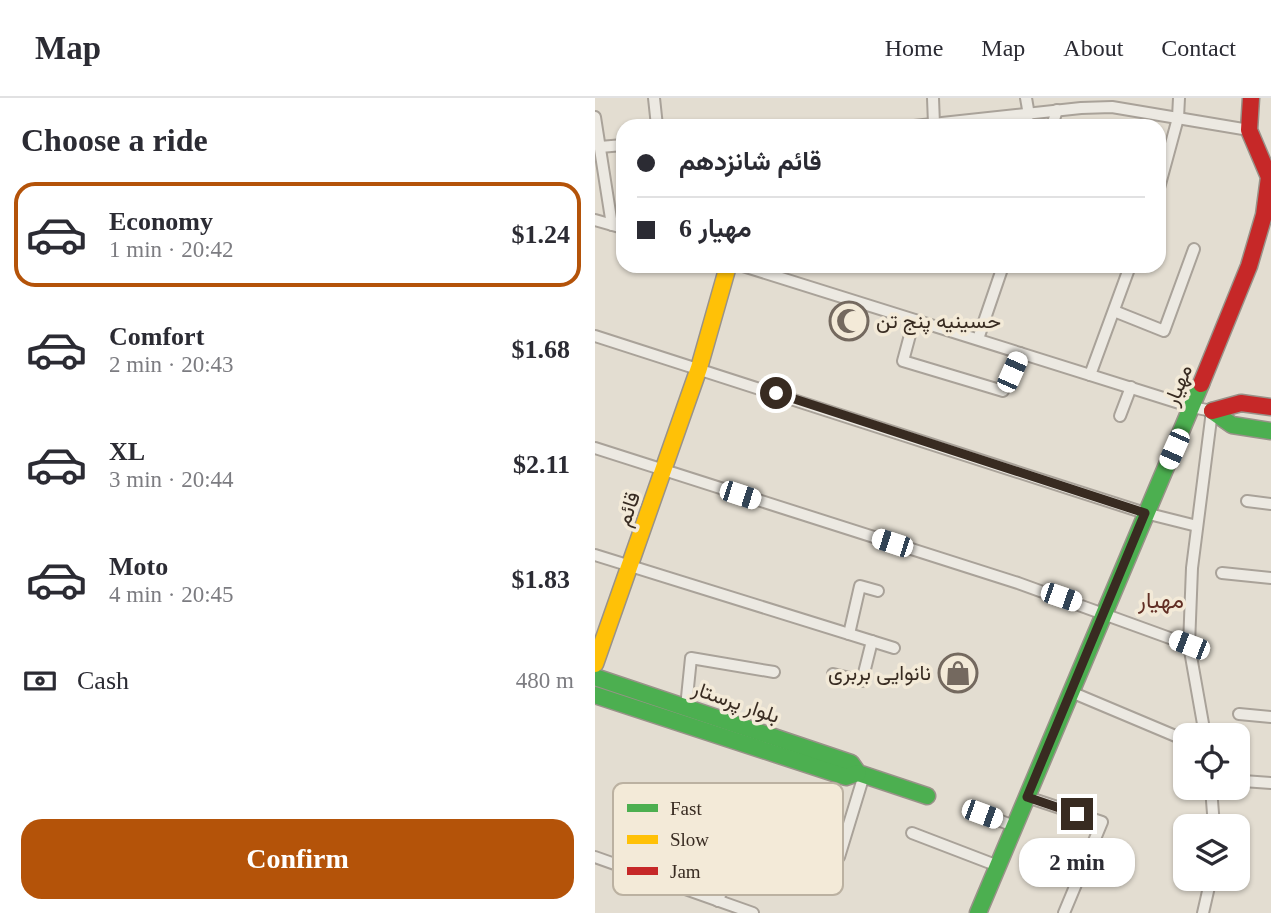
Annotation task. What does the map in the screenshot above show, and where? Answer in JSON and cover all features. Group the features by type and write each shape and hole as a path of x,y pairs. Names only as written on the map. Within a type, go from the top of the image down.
{"street":[{"path":"655,98 656,119"},
{"path":"933,98 934,119"},
{"path":"1026,98 1029,115"},
{"path":"1166,162 1178,118 1179,98"},
{"name":"مهیار","path":"978,913 1249,266 1264,215 1269,177 1249,130 1251,98"},
{"path":"987,119 1114,103 1178,118 1249,130"},
{"path":"1054,119 1057,110"},
{"path":"595,117 616,222"},
{"path":"600,147 616,146"},
{"path":"595,220 616,227"},
{"path":"1114,311 1164,331 1194,248"},
{"name":"قائم","path":"595,664 699,368 726,273"},
{"path":"765,273 1212,411 1232,425 1271,431"},
{"path":"978,339 1001,273"},
{"path":"1090,375 1128,273"},
{"path":"914,320 903,361 1003,391 1020,353"},
{"path":"595,336 1145,513 1197,526"},
{"path":"1120,416 1131,387"},
{"path":"1212,411 1241,403 1271,407"},
{"path":"1202,723 1189,645 1192,568 1212,411"},
{"path":"595,448 1019,583 1189,645"},
{"path":"1247,501 1271,503"},
{"path":"595,555 894,648"},
{"path":"1222,573 1271,578"},
{"path":"849,634 860,586 878,591"},
{"path":"833,674 862,681 872,641"},
{"path":"686,707 691,658 774,672"},
{"name":"بلوار پرستار","path":"595,677 851,763 861,774 927,796"},
{"path":"1071,692 1173,735"},
{"name":"بلوار پرستار","path":"595,695 846,777 861,774"},
{"path":"1239,713 1271,717"},
{"path":"843,842 861,774"},
{"path":"1250,782 1271,783"},
{"path":"1027,797 1102,822 1064,913"},
{"path":"982,814 1014,826"},
{"path":"912,833 998,866"},
{"path":"595,857 613,863"},
{"path":"1203,913 1208,891"},
{"path":"701,895 753,913"},
{"path":"718,901 720,895"}],"traffic: fast":[{"path":"978,913 1201,384"},
{"path":"1212,411 1232,425 1271,431"},
{"path":"595,677 851,763 858,773 927,796"},
{"path":"595,695 846,777 858,773"}],"traffic: slow":[{"path":"595,664 699,368 726,273"}],"traffic: jam":[{"path":"1201,384 1249,266 1264,215 1269,177 1249,130 1251,98"},
{"path":"1212,411 1241,403 1271,407"}],"place":[{"name":"حسینیه پنج تن","path":"849,321"},
{"name":"نانوایی بربری","path":"958,673"}],"district":[{"name":"مهیار","path":"1161,600"}],"route":[{"path":"776,393 1145,513 1027,797 1077,814"}]}
